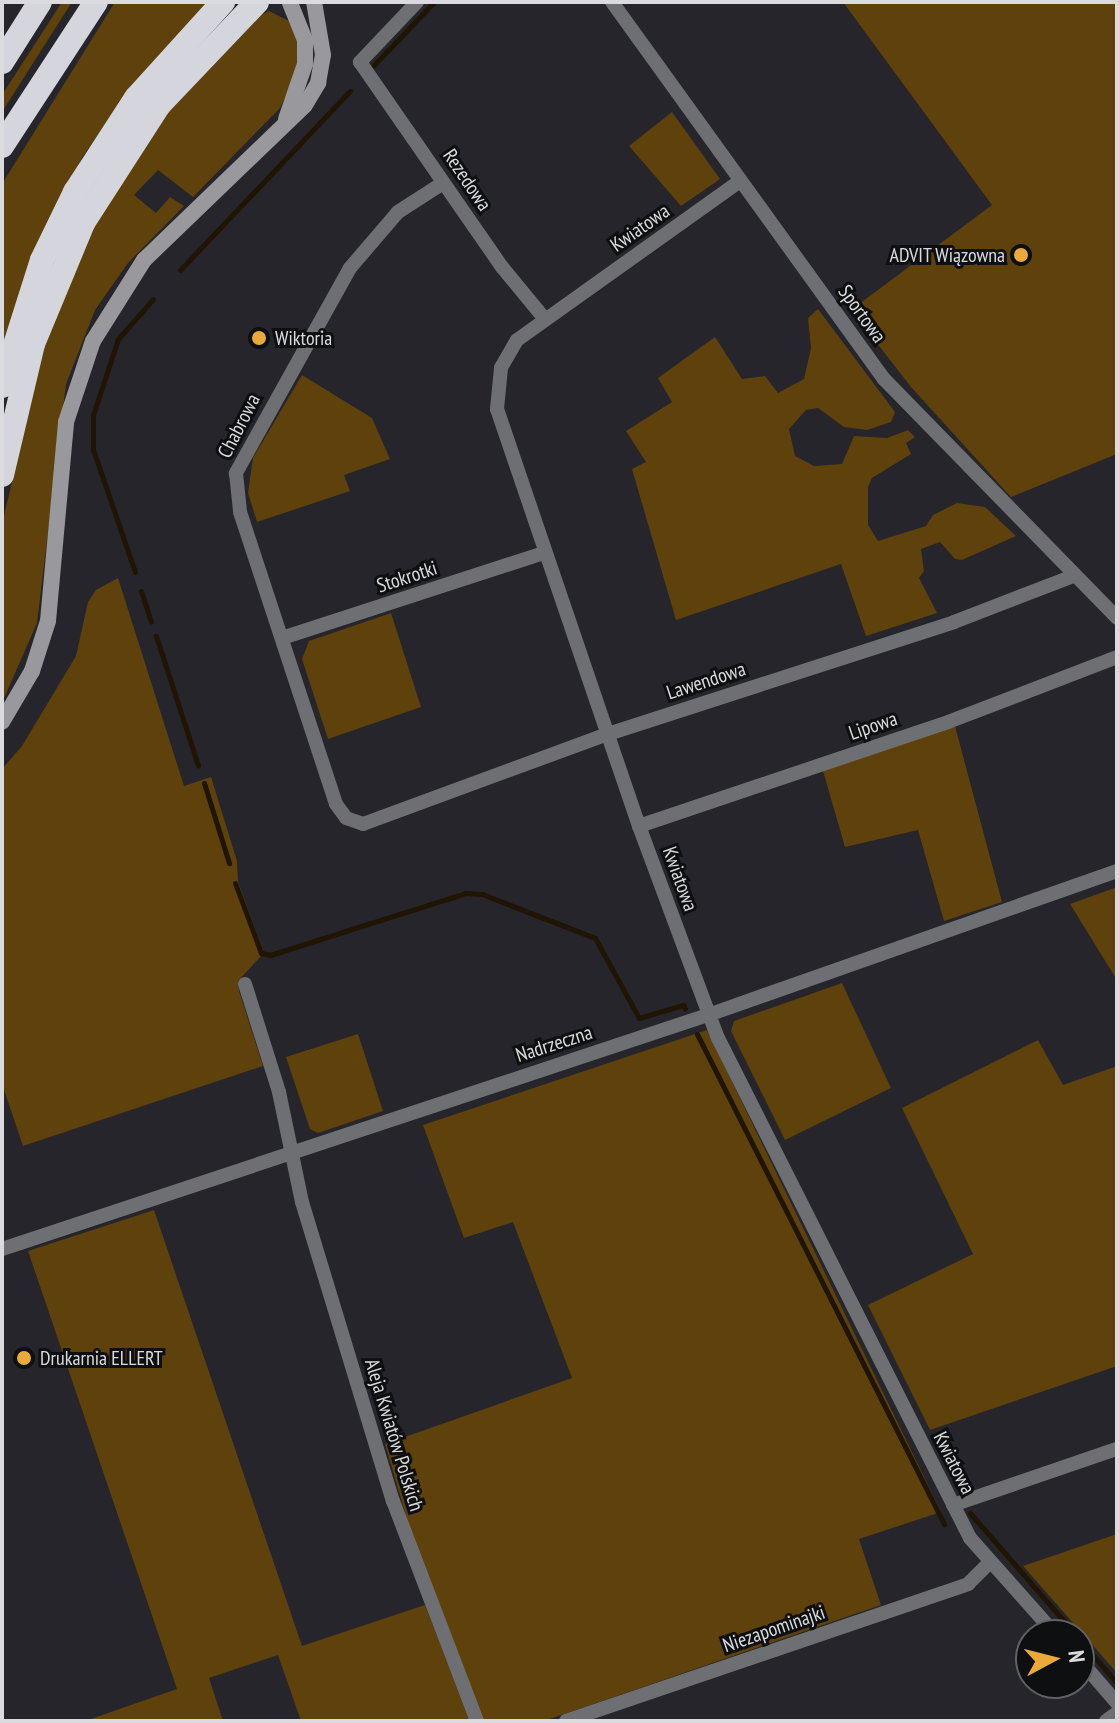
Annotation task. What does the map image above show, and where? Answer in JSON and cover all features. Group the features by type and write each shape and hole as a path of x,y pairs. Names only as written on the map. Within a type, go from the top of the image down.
{"highway":[{"path":"2,62 40,2"},
{"path":"2,146 96,2"},
{"path":"2,386 42,260 75,192 136,98 223,2"},
{"path":"2,475 33,344 83,223 159,105 257,2"}],"street":[{"path":"272,2 293,3 305,40 305,64 284,124"},
{"path":"2,722 32,671 48,621 66,422 93,341 144,260 305,105 318,83 323,55 314,2"},
{"name":"Rezedowa","path":"417,2 360,62 443,183 544,318"},
{"name":"Sportowa","path":"612,2 884,379 1117,618"},
{"name":"Kwiatowa","path":"740,181 544,318 506,353 496,390 505,436 543,553 708,1015 953,1505 988,1564 1041,1619"},
{"name":"Chabrowa","path":"352,822 336,804 240,512 236,473 350,268 398,212 443,183"},
{"name":"Stokrotki","path":"282,638 543,553"},
{"name":"Lawendowa","path":"352,822 363,824 608,734 954,622 1073,576"},
{"name":"Lipowa","path":"639,826 948,722 1117,657"},
{"name":"Nadrzeczna","path":"2,1249 708,1015 1117,871"},
{"name":"Aleja Kwiatów Polskich","path":"245,984 279,1092 290,1154 406,1542 477,1721"},
{"path":"953,1505 1117,1449"},
{"name":"Niezapominajki","path":"566,1721 968,1584 988,1564"},
{"path":"1095,1678 1117,1703"},
{"path":"1106,1721 1117,1713"}],"shaded area":[{"path":"62,2 72,2 2,112 2,95"},
{"path":"115,2 210,2 135,84 83,156 48,223 2,345 2,184"},
{"name":"ADVIT Wiązowna","path":"843,2 1117,2 1117,454 1011,497 911,387 851,310 992,205"},
{"path":"269,11 291,22 299,35 296,74 280,108 193,197 158,170 134,195 156,213 170,197 184,206 128,263 95,310 66,384 37,623 2,703 2,524 49,326 81,248 149,131 247,21"},
{"path":"672,112 720,179 681,206 629,146"},
{"path":"818,309 895,412 891,422 867,430 844,427 818,408 806,410 789,429 795,456 814,466 842,464 854,436 887,438 908,430 915,437 906,443 911,454 872,478 868,487 868,525 878,541 926,526 933,515 957,503 985,507 1016,536 962,560 955,559 940,542 921,549 924,571 919,578 937,613 866,636 841,564 676,620 632,469 646,462 626,431 672,402 658,378 715,337 742,379 765,376 778,393 804,379 811,348 808,318"},
{"path":"302,375 372,418 390,459 344,475 350,491 257,522 248,493 253,458"},
{"path":"118,578 184,786 211,777 237,861 238,882 264,953 238,981 263,1066 23,1146 2,1084 2,769 22,746 76,656 88,602 96,590"},
{"path":"391,613 421,707 328,739 302,659 309,641"},
{"path":"955,726 1002,902 944,921 918,830 845,847 823,771"},
{"path":"1117,887 1117,980 1070,904"},
{"path":"842,983 891,1088 785,1140 731,1031 734,1021"},
{"path":"707,1030 941,1512 859,1539 881,1605 544,1721 484,1721 413,1539 385,1444 572,1378 513,1222 464,1238 423,1125"},
{"path":"358,1034 383,1111 318,1133 310,1129 286,1057"},
{"path":"1038,1040 1063,1085 1117,1066 1117,1366 930,1430 868,1305 973,1254 902,1108"},
{"path":"154,1210 302,1646 425,1605 470,1721 301,1721 278,1655 209,1678 223,1721 85,1721 177,1689 28,1251"},
{"path":"1117,1534 1117,1673 1095,1648 1095,1619 1070,1619 1023,1566"}],"waterway":[{"path":"374,65 434,2"},
{"path":"180,270 350,91"},
{"path":"135,572 93,449 93,415 118,339 153,299"},
{"path":"141,591 151,621"},
{"path":"156,636 198,765"},
{"path":"204,783 229,863"},
{"path":"235,883 261,953 270,955 465,893 482,894 595,938 639,1018 683,1005 685,1009"},
{"path":"697,1034 944,1524"},
{"path":"970,1513 1062,1619"},
{"path":"1095,1658 1117,1683"}],"place":[{"name":"ADVIT Wiązowna","path":"1021,255"},
{"name":"Wiktoria","path":"259,338"},
{"name":"Drukarnia ELLERT","path":"24,1358"}]}
